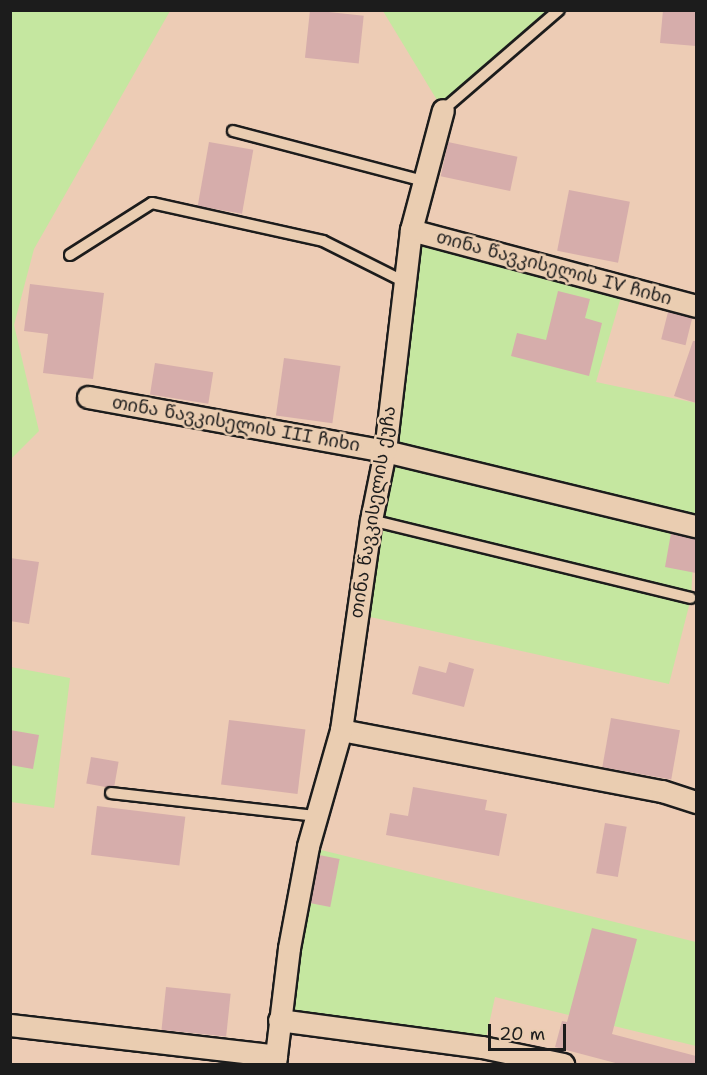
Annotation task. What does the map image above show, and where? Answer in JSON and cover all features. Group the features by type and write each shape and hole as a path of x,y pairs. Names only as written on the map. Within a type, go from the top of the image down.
{"street":[{"name":"თინა წავკისელის ქუჩა","path":"276,1060 279,1020 317,816 341,730 370,520 385,451 411,230 443,110"},
{"name":"თინა წავკისელის IV ჩიხი","path":"411,230 696,306"},
{"name":"თინა წავკისელის III ჩიხი","path":"88,397 385,451 696,526"},
{"path":"341,730 663,791 696,802"},
{"path":"279,1020 482,1047 563,1065"},
{"path":"10,1025 276,1060"}],"lane":[{"name":"თინა წავკისელის ქუჩა","path":"443,110 559,10"},
{"path":"233,131 424,181"},
{"path":"70,255 152,203 323,241 405,282"},
{"path":"370,520 691,598"},
{"path":"111,792 317,816"}],"green space":[{"path":"11,10 170,11 34,249 14,325 39,431 11,459"},
{"path":"383,11 559,11 443,110"},
{"path":"411,230 624,287 596,382 696,403 696,508 691,598 669,684 357,614"},
{"path":"11,667 70,678 54,808 11,802"},
{"path":"317,849 696,942 696,1046 495,997 485,1043 289,1017 296,950"}],"building":[{"path":"310,10 364,16 359,63 305,58"},
{"path":"663,10 696,10 696,46 660,43"},
{"path":"209,142 253,150 242,214 198,206"},
{"path":"448,142 517,157 510,191 441,176"},
{"path":"569,190 630,202 618,263 557,251"},
{"path":"30,284 104,293 93,379 43,373 48,334 24,331"},
{"path":"558,291 590,299 585,318 602,323 589,376 511,356 517,333 546,340"},
{"path":"668,312 692,318 685,345 661,339"},
{"path":"693,341 696,341 696,403 674,396"},
{"path":"284,358 340,366 332,423 276,415"},
{"path":"155,363 213,372 208,404 150,395"},
{"path":"671,533 696,538 696,573 665,567"},
{"path":"10,558 39,562 29,624 10,621"},
{"path":"449,662 474,669 464,707 412,694 419,666 446,673"},
{"path":"611,718 680,730 671,779 602,767"},
{"path":"229,720 305,729 298,794 221,785"},
{"path":"10,730 39,735 33,769 10,765"},
{"path":"91,757 119,762 114,788 86,784"},
{"path":"413,787 487,800 485,810 507,814 499,856 386,835 390,813 408,816"},
{"path":"97,806 185,817 179,865 91,855"},
{"path":"605,823 627,827 618,877 596,873"},
{"path":"319,855 340,859 330,907 310,903"},
{"path":"592,928 637,939 612,1034 696,1056 696,1065 623,1065 555,1047 562,1021 567,1022"},
{"path":"166,987 231,994 226,1037 162,1030"}]}
